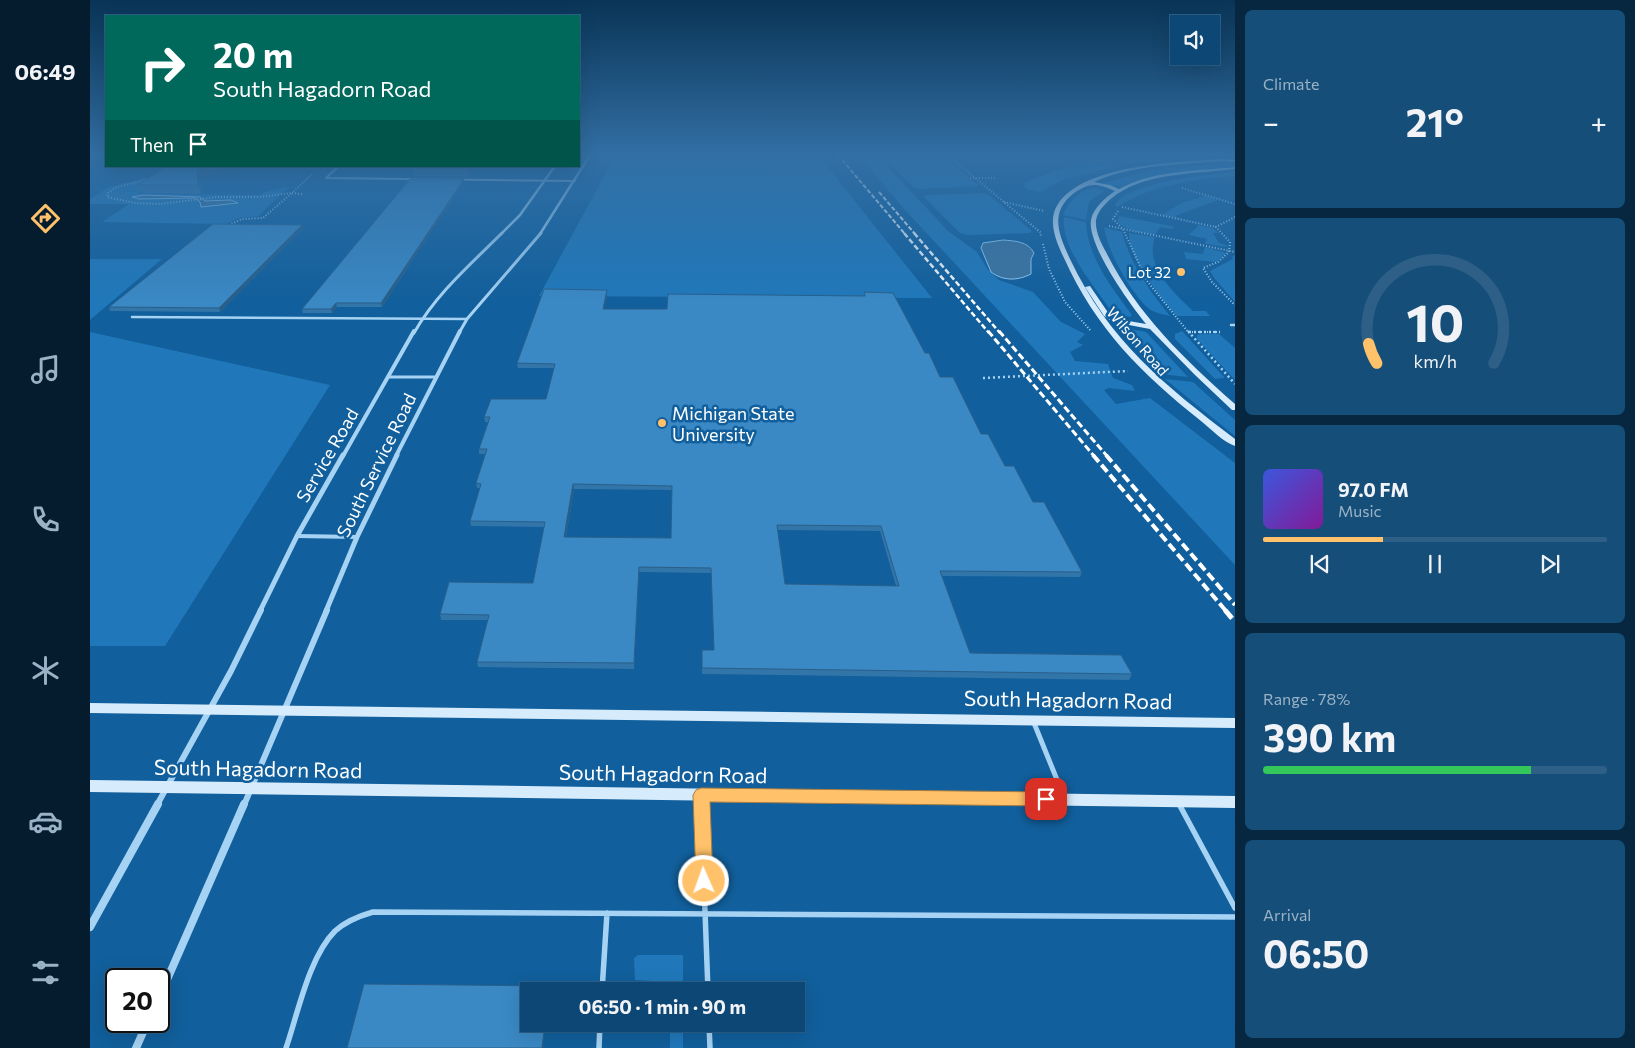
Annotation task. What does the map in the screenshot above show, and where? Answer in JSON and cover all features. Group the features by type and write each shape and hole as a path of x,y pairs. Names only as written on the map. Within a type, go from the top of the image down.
{"street":[{"name":"Service Road","path":"90,927 231,671 297,536 390,377 422,318 453,282 520,215 528,204"},
{"name":"South Service Road","path":"170,973 252,789 357,537 435,377 467,319 523,256 559,204"},
{"name":"Wilson Road","path":"1061,204 1055,214 1056,233 1074,275 1106,328 1166,391 1235,443"},
{"name":"Wilson Road","path":"1104,204 1094,218 1095,232 1109,269 1137,308 1154,327 1185,361 1235,408"},
{"path":"1074,275 1089,288 1106,315 1115,321 1154,327"},
{"name":"South Hagadorn Road","path":"90,708 286,709 1235,723"},
{"name":"South Hagadorn Road","path":"90,786 1235,802"},
{"path":"136,1048 143,1033"}],"lane":[{"path":"132,316 467,319"},
{"path":"390,377 435,377"},
{"path":"297,536 357,537"},
{"path":"1033,720 1065,799"},
{"path":"701,795 708,982"},
{"path":"1178,801 1235,908"},
{"path":"286,1048 316,958 323,944 347,921 373,912 1235,916"},
{"path":"603,982 607,913"},
{"path":"598,1048 599,1032"},
{"path":"709,1032 710,1048"}],"path":[{"path":"237,227 231,224 242,219 262,218 279,204"},
{"path":"1006,204 1040,232 1049,269 1065,302 1096,337"},
{"path":"1128,204 1122,207 1113,219 1122,229 1147,281 1188,332 1235,383"},
{"path":"1122,207 1216,228 1230,242 1230,251 1221,261 1203,268 1212,282 1235,305"},
{"path":"1216,228 1235,218"},
{"path":"1020,221 1026,221"},
{"path":"1122,229 1235,252"},
{"path":"1188,332 1227,332"},
{"path":"983,378 1126,371 1120,364"}],"shaded area":[{"path":"90,204 271,204 258,216 239,218 226,224 102,222 129,204"},
{"path":"200,204 230,204 201,207"},
{"path":"589,204 857,204 932,298 539,296"},
{"path":"900,204 923,204 948,231 977,252 988,270 999,280 1033,292 1061,322 1085,334 1077,342 1083,345 1070,352 1075,361 1108,364 1113,378 1132,385 1135,391 1109,388 1104,390 1116,404 1150,398 1235,463 1235,565"},
{"path":"931,204 1000,204 1032,231 1029,233 968,235 960,233"},
{"path":"1089,204 1086,220 1063,215 1069,205"},
{"path":"1180,204 1208,204 1175,216 1184,220 1162,215"},
{"path":"1119,216 1174,227 1172,229 1160,227 1155,235 1139,232 1121,225 1117,221"},
{"path":"1064,217 1086,222 1087,235 1096,259 1109,283 1132,315 1130,317 1112,313 1081,268 1068,242 1064,229"},
{"path":"1199,225 1212,228 1219,233 1213,233 1219,243 1227,247 1207,244 1205,243 1207,239 1189,235"},
{"path":"1104,227 1122,232 1130,255 1142,277 1170,316 1150,310 1134,292 1114,259"},
{"path":"1129,233 1155,237 1154,258 1163,278 1193,311 1206,311 1210,316 1177,316 1140,266 1130,243"},
{"path":"1003,240 1020,242 1031,249 1034,253 1031,259 1031,274 1021,278 1010,279 1000,277 991,272 981,248 983,243"},
{"path":"1205,247 1226,253 1216,262 1186,259 1184,252 1203,254"},
{"path":"1235,255 1235,302 1210,271 1233,259 1232,257"},
{"path":"90,259 162,259 90,320"},
{"path":"1117,328 1146,332 1188,377 1160,374"},
{"path":"1182,331 1224,378 1215,379 1175,339 1175,334"},
{"path":"90,332 330,385 165,646 90,646"},
{"path":"1219,334 1235,348 1235,380 1197,339 1197,335"},
{"path":"1165,379 1193,382 1235,420 1235,436"},
{"path":"638,955 683,955 683,982 635,980 634,958"},
{"path":"670,1032 683,1032 683,1048 670,1048"}],"building":[{"path":"389,204 447,204 381,303 336,303 331,309 302,309"},
{"path":"213,224 302,225 219,308 109,307"},
{"path":"544,289 607,290 603,309 667,309 668,294 865,296 864,292 893,293 925,353 929,353 940,377 953,377 981,434 988,434 1005,466 1014,466 1033,502 1044,502 1082,572 940,571 970,653 1121,655 1132,674 702,668 702,650 714,650 711,568 639,567 634,663 477,662 489,615 440,614 449,582 533,583 545,522 470,521 481,484 476,483 487,449 479,449 490,417 484,417 491,399 546,399 555,364 517,363","holes":["573,484 672,486 671,538 564,537","777,525 881,526 899,586 785,584"]},
{"path":"364,984 520,986 520,1032 544,1032 542,1048 347,1048"}],"railway":[{"path":"879,204 905,234"},
{"path":"889,204 915,234"},
{"path":"904,233 989,333"},
{"path":"914,233 1000,333"},
{"path":"988,331 1094,456"},
{"path":"999,331 1107,456"},
{"path":"1093,455 1226,611"},
{"path":"1106,455 1235,605"},
{"path":"1225,610 1235,622"}],"place":[{"name":"Lot 32","path":"1181,272"},
{"name":"Michigan State University","path":"662,423"}],"route":[{"path":"704,881 701,795 1046,799"}]}
